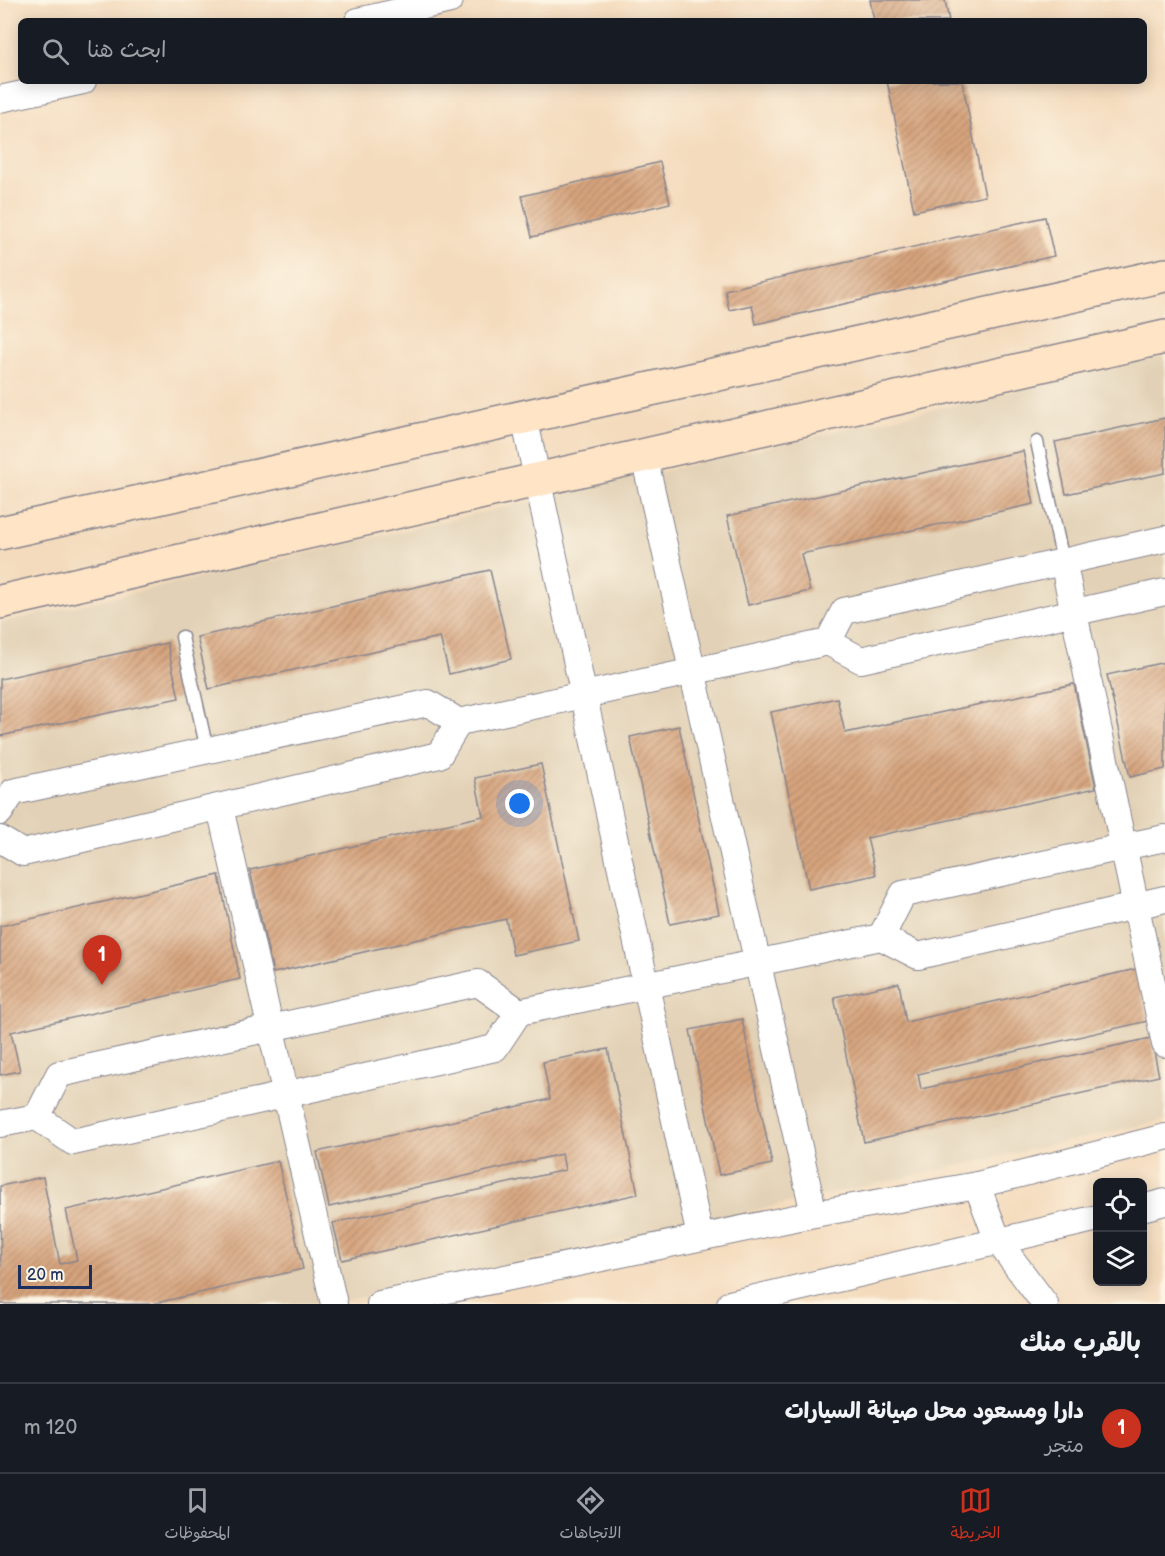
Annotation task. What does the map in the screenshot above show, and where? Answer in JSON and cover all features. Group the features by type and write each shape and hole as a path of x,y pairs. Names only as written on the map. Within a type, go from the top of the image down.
{"main road":[{"path":"0,533 1165,275"},
{"path":"0,603 1165,337"}],"street":[{"path":"361,13 450,0"},
{"path":"0,99 69,84"},
{"path":"524,417 700,1238"},
{"path":"644,456 814,1214"},
{"path":"828,642 844,611 1165,539"},
{"path":"1063,561 1165,1044"},
{"path":"0,812 13,792 428,703 459,722 828,642 861,660 1165,592"},
{"path":"0,840 23,854 439,755 459,722"},
{"path":"220,808 334,1304"},
{"path":"881,937 903,894 1165,838"},
{"path":"0,1124 37,1117 73,1142 495,1048 519,1012 881,937 918,956 1165,899"},
{"path":"37,1117 59,1074 478,983 519,1012"},
{"path":"380,1304 814,1214 977,1185 1165,1137"},
{"path":"977,1185 998,1241 1045,1304"},
{"path":"1147,1207 1165,1202"},
{"path":"730,1304 1093,1219"}],"lane":[{"path":"1037,442 1063,561"},
{"path":"182,637 207,750"}],"shaded area":[{"path":"1165,356 1165,1120 331,1304 0,1304 0,623"}],"building":[{"path":"870,0 945,0 948,18 873,18"},
{"path":"888,84 963,84 985,196 914,211"},
{"path":"660,162 670,203 532,237 522,196"},
{"path":"1045,217 1054,256 756,324 752,305 729,310 725,290"},
{"path":"1165,418 1165,473 1066,494 1055,442"},
{"path":"1023,451 1034,504 801,554 810,591 748,605 727,516"},
{"path":"490,570 511,659 449,674 440,637 209,689 197,637"},
{"path":"167,643 179,698 0,736 0,679"},
{"path":"1165,662 1165,769 1130,777 1107,675"},
{"path":"1074,684 1096,788 867,838 876,875 809,889 771,712 837,698 845,733"},
{"path":"679,726 719,914 670,924 630,737"},
{"path":"541,764 579,941 513,955 506,919 273,973 250,870 483,816 475,778"},
{"path":"219,875 240,979 11,1032 20,1071 0,1075 0,926"},
{"path":"1136,969 1148,1021 918,1074 921,1089 1151,1038 1159,1076 864,1142 834,997 899,983 906,1022"},
{"path":"742,1019 772,1164 719,1175 690,1030"},
{"path":"608,1049 638,1194 342,1260 333,1223 565,1170 562,1154 329,1207 317,1152 550,1099 543,1062"},
{"path":"278,1161 303,1269 152,1304 1,1304 0,1186 43,1177 60,1264 77,1260 66,1210"}],"place":[{"name":"دارا ومسعود محل صيانة السيارات","path":"102,985"}]}
